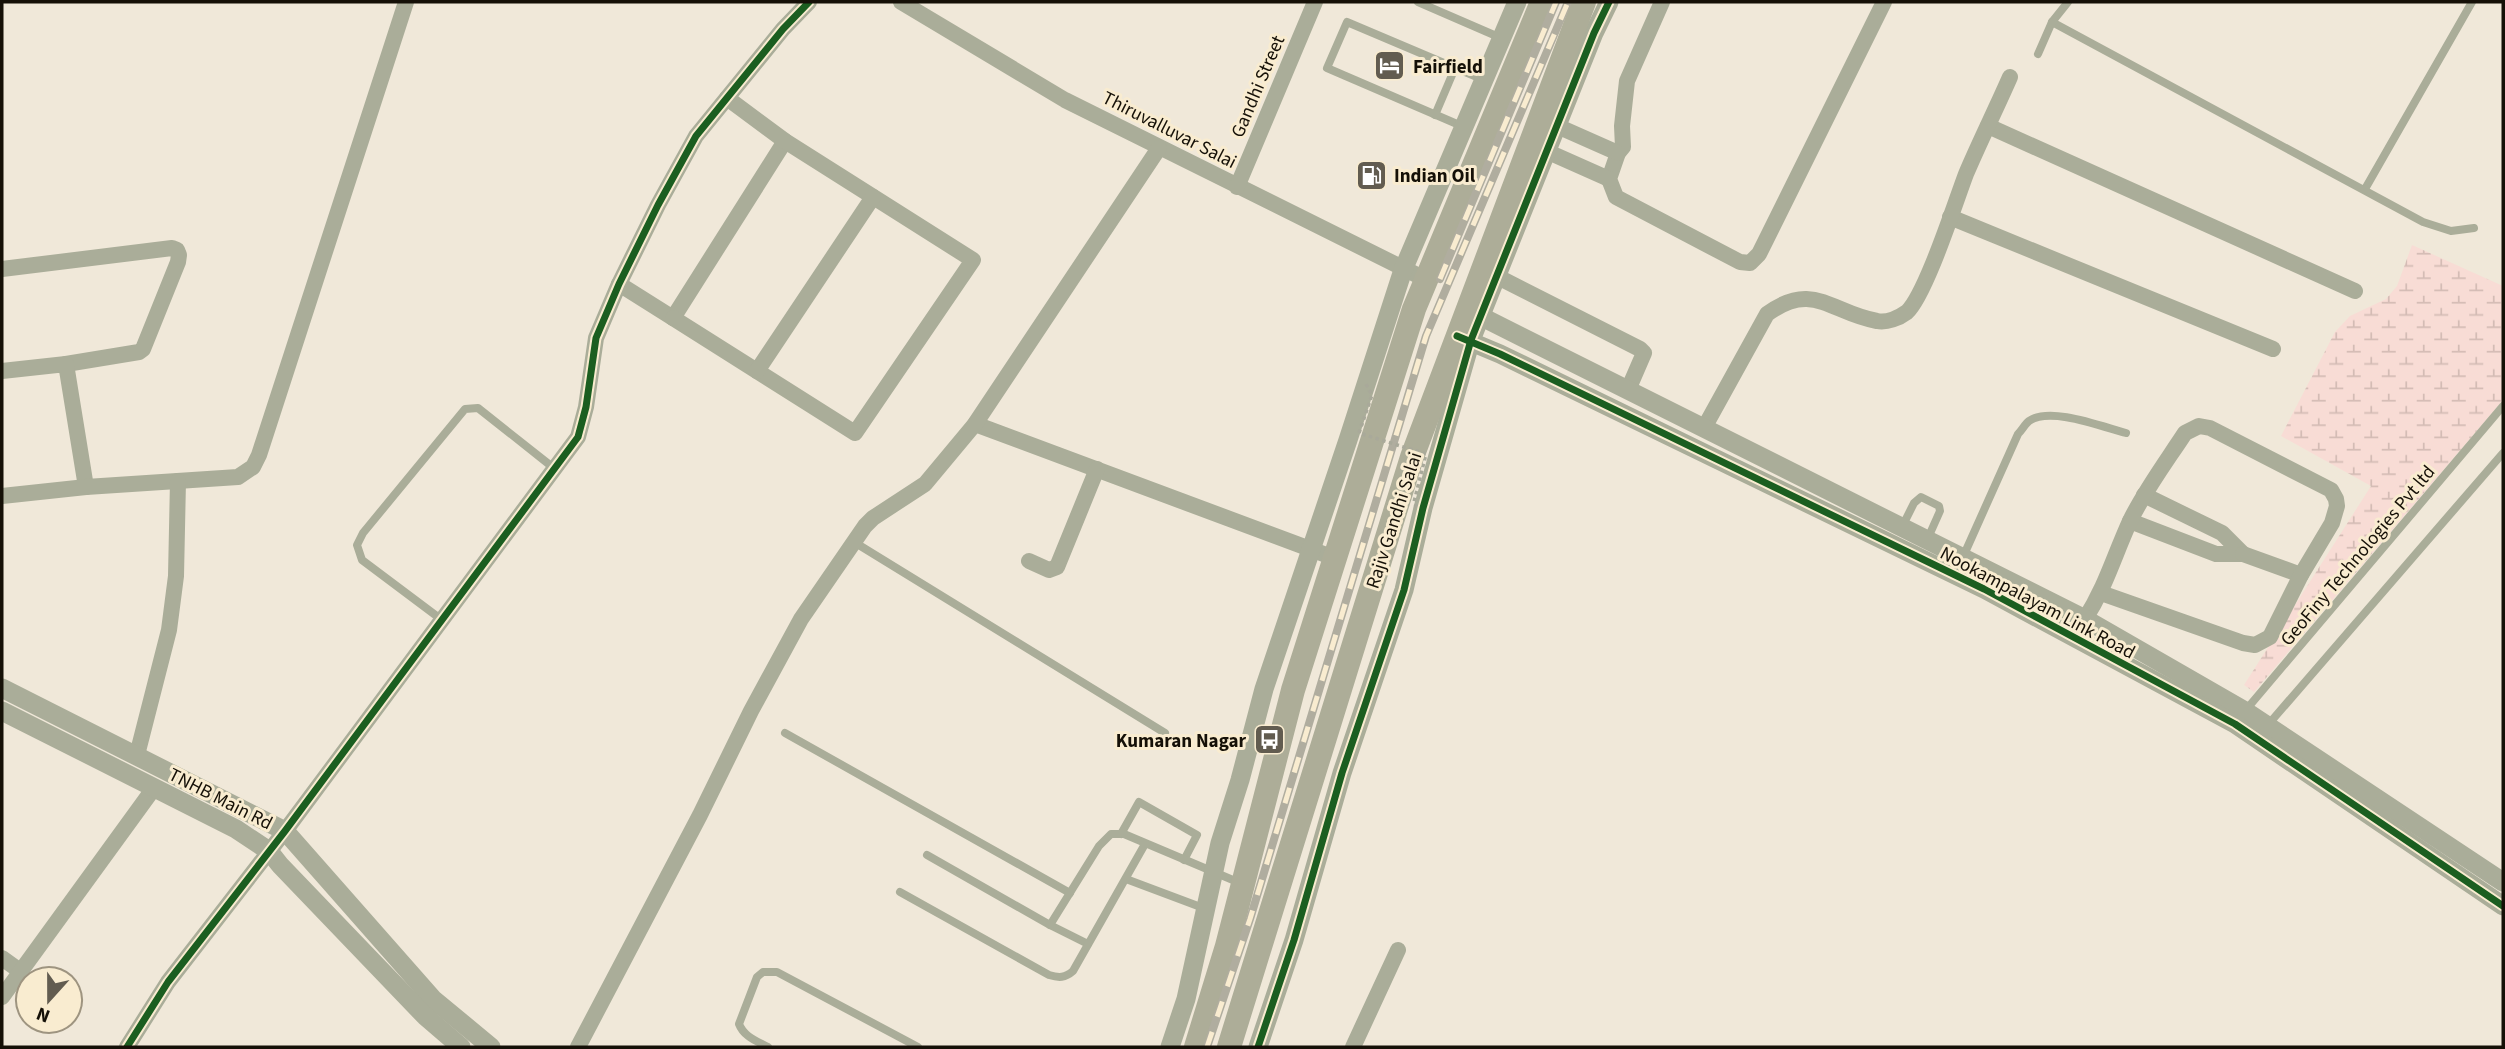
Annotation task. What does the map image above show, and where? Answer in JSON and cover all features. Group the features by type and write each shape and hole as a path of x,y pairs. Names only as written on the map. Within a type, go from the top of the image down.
{"main road":[{"path":"1230,1044 1198,1040 1243,884 1293,690 1337,559 1414,309 1542,2"},
{"name":"Rajiv Gandhi Salai","path":"1230,1044 1412,457 1464,338 1584,2"}],"street":[{"path":"2,496 86,487 238,477 253,467 406,2"},
{"path":"127,1047 168,982 285,831 578,437 586,407 596,338 657,205 696,136 783,29 809,2"},
{"name":"Thiruvalluvar Salai","path":"901,2 1065,100 1427,280"},
{"name":"Gandhi Street","path":"1237,187 1315,2"},
{"path":"1473,314 1496,276 1609,2"},
{"path":"1662,2 1627,80 1622,126 1623,147 1618,153 1609,179 1616,197 1740,262 1750,263 1759,254 1884,2"},
{"path":"1170,1047 1186,999 1220,843 1264,689 1403,270 1513,5"},
{"path":"1703,428 1767,314 1782,303 1797,298 1815,300 1879,322 1894,320 1908,311 1922,288 2010,77"},
{"path":"619,284 855,433 973,260 785,141 727,98"},
{"path":"1557,126 1618,153"},
{"path":"1988,126 2355,291"},
{"path":"673,318 785,141"},
{"path":"578,1047 801,619 873,518 925,484 975,424 1160,148"},
{"path":"1546,151 1609,179"},
{"path":"757,371 873,197"},
{"path":"1950,217 2273,349"},
{"path":"2,269 172,248 177,250 178,262 143,349 139,352 2,371"},
{"path":"1496,276 1640,349 1644,353 1628,390"},
{"name":"Nookampalayam Link Road","path":"1473,314 2085,619 2503,883"},
{"path":"1258,1047 1294,940 1342,773 1404,590 1464,338"},
{"name":"Nookampalayam Link Road","path":"1464,338 1984,589 2240,718"},
{"path":"66,364 86,487"},
{"path":"975,424 1337,559"},
{"path":"2085,619 2101,593 2130,521 2144,495 2185,433 2199,426 2210,428 2331,490 2336,499 2337,506 2332,523 2301,575 2270,637 2255,645 2101,593"},
{"path":"1029,561 1049,570 1057,568 1097,469"},
{"path":"137,755 170,630 176,576 178,481"},
{"path":"2144,495 2222,533 2243,554"},
{"path":"2130,521 2208,552 2243,554 2301,575"},
{"name":"TNHB Main Rd","path":"2,688 285,831 433,999 491,1047"},
{"name":"TNHB Main Rd","path":"2,711 236,830 269,851 425,1016 461,1047"},
{"name":"Nookampalayam Link Road","path":"2262,732 2503,906"},
{"path":"24,965 154,788"},
{"path":"1353,1047 1398,950"},
{"path":"2,997 14,980"}],"lane":[{"path":"1418,2 1501,38"},
{"path":"2038,54 2052,22 2068,2"},
{"path":"2365,189 2472,2"},
{"path":"1464,128 1327,68 1332,56 1347,22 1484,80"},
{"path":"2052,22 2439,229 2451,231 2474,228"},
{"path":"1435,115 1455,68"},
{"name":"GeoFiny Technologies Pvt ltd","path":"2240,718 2503,406"},
{"path":"442,620 362,560 357,545 363,533 465,409 478,408 555,469"},
{"path":"1963,558 2018,434 2030,420 2045,415 2063,416 2126,433"},
{"path":"2262,732 2503,453"},
{"path":"1902,527 1917,499 1922,497 1939,506 1940,511 1927,540"},
{"path":"855,542 1165,733"},
{"path":"785,733 1070,893"},
{"path":"1121,834 1139,802 1197,835 1184,859"},
{"path":"1051,925 1111,834 1121,834 1243,884"},
{"path":"900,892 1049,975 1059,978 1073,971 1144,844"},
{"path":"927,855 1088,944"},
{"path":"1126,879 1206,909"},
{"path":"768,1047 749,1037 739,1024 757,977 770,971 777,972 918,1047"}],"path":[{"path":"1366,384 1372,396 1359,433 1426,454 1414,502 1421,516"}],"green space":[{"path":"2412,245 2503,286 2503,400 2254,692 2244,685 2371,486 2281,436 2335,332 2350,316 2386,299 2397,286"}],"railway":[{"path":"1440,279 1556,2"},
{"path":"1207,1047 1250,919 1426,336 1568,2"}],"cycle path":[{"path":"127,1047 168,982 285,831 578,437 586,407 596,338 658,205 696,136 783,29 809,2"},
{"path":"1258,1047 1294,940 1342,773 1404,590 1423,508 1471,340 1594,33 1609,2"},
{"path":"1457,336 1500,354 1984,589 2235,724 2503,906"}],"place":[{"name":"Fairfield","path":"1390,66"},
{"name":"Indian Oil","path":"1371,175"},
{"name":"Kumaran Nagar","path":"1269,740"}]}
